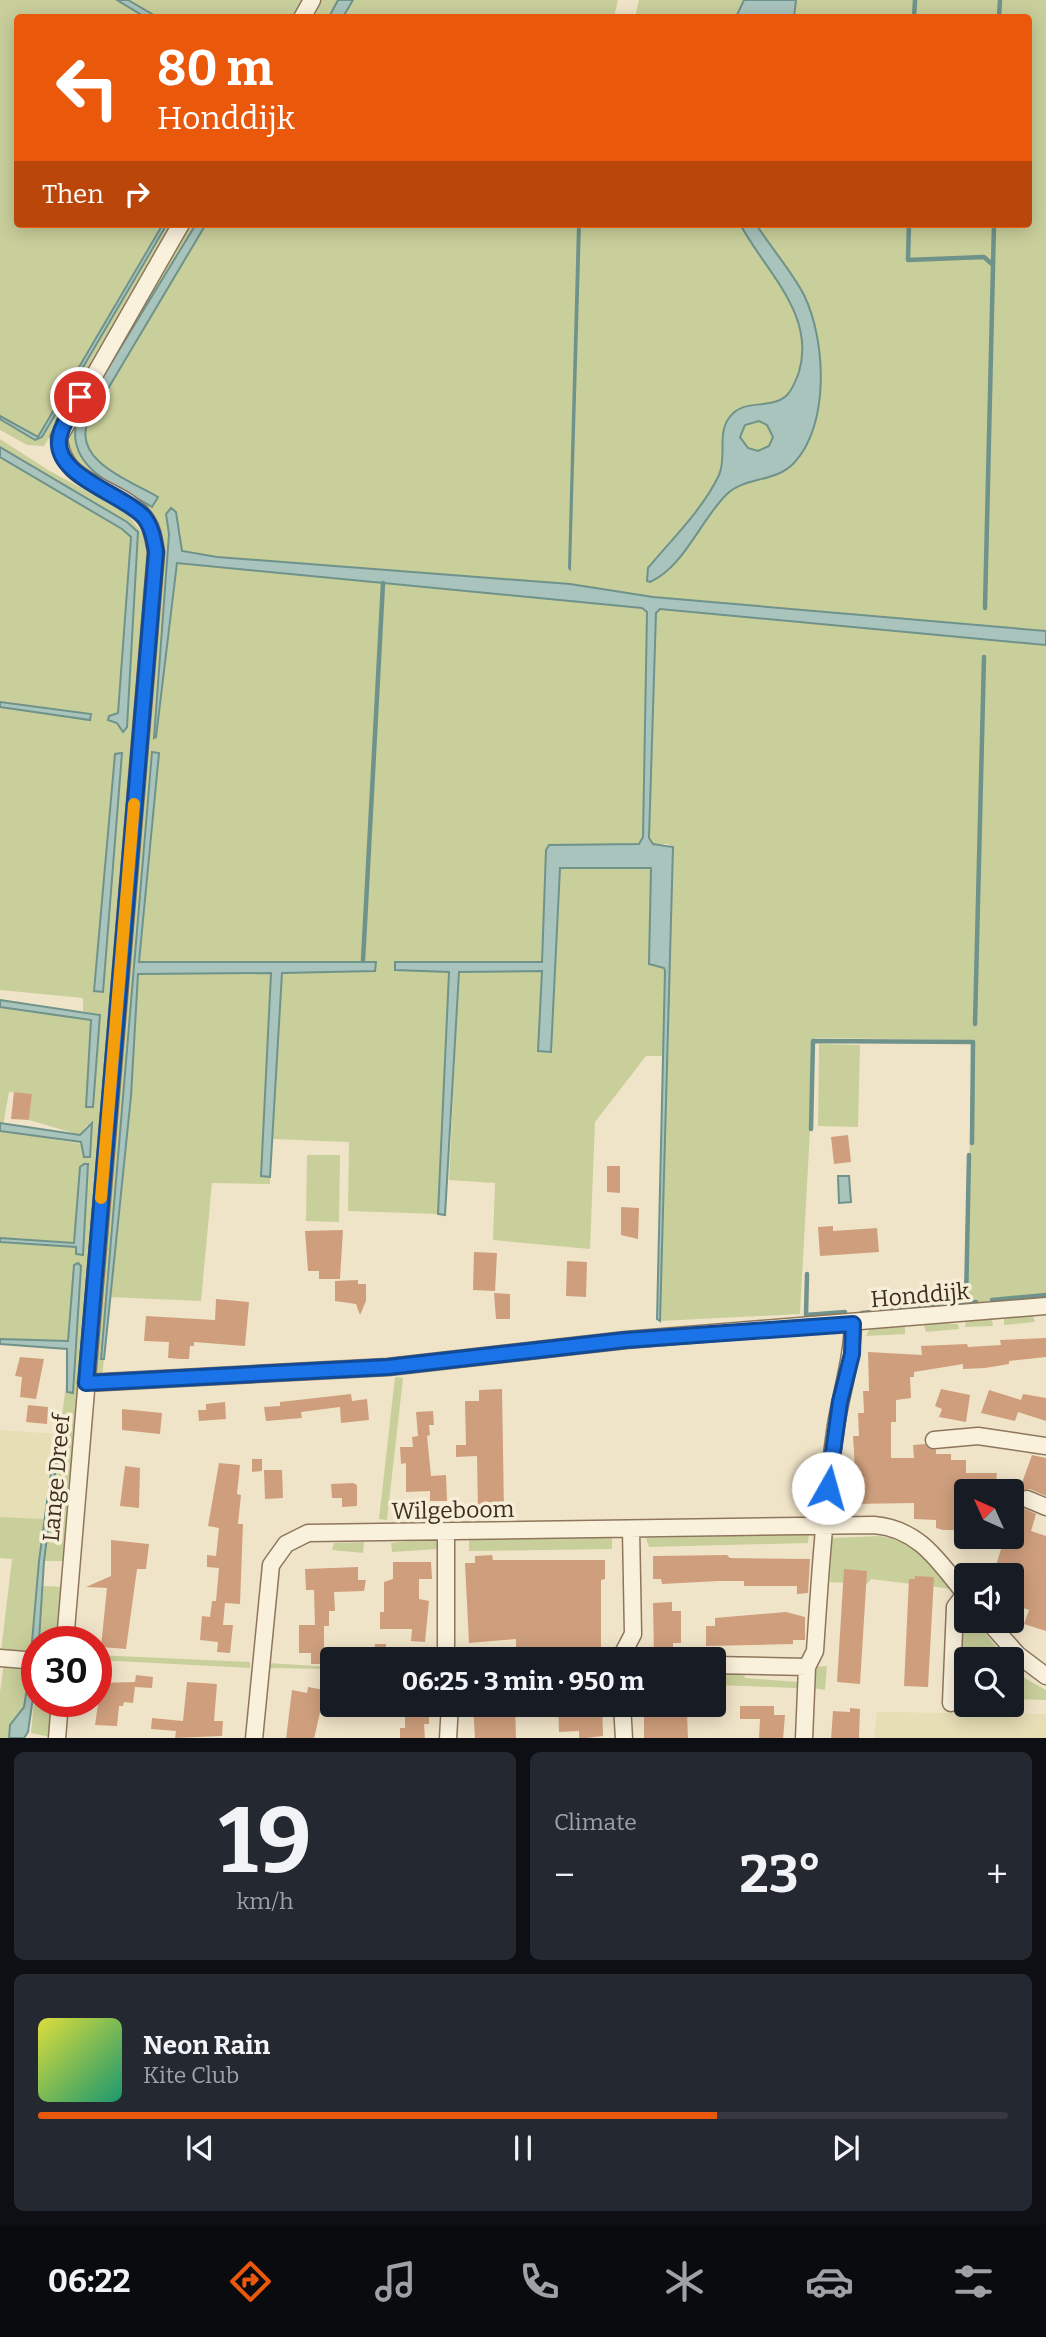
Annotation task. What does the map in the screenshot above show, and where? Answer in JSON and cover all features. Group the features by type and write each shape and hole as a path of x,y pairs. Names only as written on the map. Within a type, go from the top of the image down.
{"street":[{"name":"Lange Dreef","path":"66,1626 156,552 146,519 129,504 71,471 60,452 59,437 179,228"},
{"name":"Honddijk","path":"86,1383 388,1367 626,1340 853,1324 1046,1306"},
{"path":"804,1738 807,1667 815,1651 824,1527 836,1425 852,1354 853,1324"},
{"path":"934,1440 978,1436 1046,1446"},
{"path":"1027,1499 1046,1507"},
{"name":"Wilgeboom","path":"254,1738 271,1565 286,1544 308,1533 874,1525 904,1531 931,1551 954,1581"},
{"path":"626,1647 633,1634 631,1529"},
{"path":"446,1533 446,1647"},
{"path":"951,1703 954,1631"},
{"path":"999,1633 1018,1655 1046,1676"},
{"path":"0,1658 21,1660"},
{"path":"726,1665 807,1667"},
{"path":"57,1738 59,1717"},
{"path":"448,1738 449,1717"},
{"path":"623,1717 624,1738"}],"shaded area":[{"path":"0,1430 59,1434 59,1442 55,1444 44,1519 0,1517"},
{"path":"877,1712 954,1713 954,1717 1024,1717 1024,1714 1046,1714 1046,1738 874,1738"}],"green space":[{"path":"0,0 315,0 306,14 14,14 14,228 177,228 44,446 27,445 0,430"},
{"path":"317,0 618,0 615,14 309,14"},
{"path":"639,0 1046,0 1046,1298 992,1300 969,1306 966,1302 972,1040 815,1038 800,1314 660,1321 673,848 668,844 653,844 649,838 656,613 660,609 653,597 570,584 217,557 182,551 180,530 166,514 169,534 155,738 176,563 642,608 648,612 643,837 639,844 549,845 546,851 542,962 395,970 449,971 438,1214 348,1211 349,1142 272,1139 282,973 375,971 376,962 139,963 139,974 271,973 261,1175 270,1177 270,1184 212,1183 201,1301 108,1297 131,1095 136,990 123,1098 101,1358 104,1359 102,1378 93,1378 144,735 165,553 160,532 72,464 62,439 186,228 578,228 570,569 580,228 1032,228 1032,14 636,14","holes":["152,752 159,754 142,931"]},
{"path":"0,439 48,470 127,513 149,542 65,1561 44,1561 70,1352 67,1347 0,1343 0,1242 76,1247 82,1254 88,1165 80,1167 75,1243 0,1239 0,1007 91,1020 87,1107 93,1107 101,1015 83,1011 83,998 0,990 0,457 101,512 0,447","holes":["9,1092 32,1094 29,1120 80,1135 88,1124 82,1144 2,1131"]},
{"path":"560,868 651,868 661,967 665,971 663,1056 646,1056 595,1122 590,1249 493,1240 495,1183 449,1180 459,971 542,971 538,1051 550,1052"},
{"path":"819,1044 860,1045 858,1127 818,1126"},
{"path":"307,1155 340,1155 339,1222 306,1221"},
{"path":"1033,1316 1035,1322 1004,1325 1004,1317"},
{"path":"992,1319 993,1326 965,1327 966,1320"},
{"path":"923,1322 958,1324 959,1329 926,1332"},
{"path":"905,1327 905,1334 866,1336 870,1328"},
{"path":"395,1377 403,1378 387,1520 379,1519"},
{"path":"0,1517 44,1519 34,1626 21,1626 21,1652 1,1651 12,1559 0,1558"},
{"path":"809,1534 808,1543 649,1547 646,1538"},
{"path":"879,1536 913,1547 937,1569 952,1589 871,1579 867,1584 830,1582 831,1538"},
{"path":"612,1537 612,1549 469,1551 469,1540"},
{"path":"438,1538 439,1549 392,1552 391,1543"},
{"path":"364,1542 363,1553 332,1550 334,1543"},
{"path":"43,1586 63,1587 60,1626 39,1626"},
{"path":"961,1633 985,1633 996,1647 960,1647"},
{"path":"112,1656 250,1662 250,1668 112,1661"},
{"path":"4,1663 21,1664 21,1711 10,1725 9,1738 0,1738 0,1692"},
{"path":"267,1663 320,1666 320,1669 267,1668"},
{"path":"827,1666 825,1690 813,1688 814,1667"},
{"path":"726,1672 744,1672 745,1678 798,1682 797,1688 726,1685"},
{"path":"1024,1677 1046,1690 1046,1700 1024,1699"},
{"path":"32,1717 52,1717 50,1737 31,1733"}],"water":[{"path":"117,0 128,0 152,14 140,14"},
{"path":"338,0 353,0 345,14 331,14"},
{"path":"744,0 796,0 794,14 737,14"},
{"path":"161,228 165,228 42,437 35,440 0,419 0,416 38,437"},
{"path":"194,228 204,228 87,424 85,437 97,460 158,497 152,507 109,483 86,463 78,450 75,436 77,419"},
{"path":"578,228 580,228 570,569"},
{"path":"742,228 759,228 799,286 811,314 817,335 821,382 814,427 806,447 794,463 778,474 743,484 727,494 673,565 662,575 647,581 648,568 696,512 719,475 725,424 729,418 742,408 780,400 791,390 799,372 802,351 800,331 794,312","holes":["759,421 767,425 773,437 769,446 758,451 748,448 740,437 745,425"]},
{"path":"0,447 127,522 138,532 127,727 123,732 117,723 108,720 109,716 118,713 131,537 122,529 0,457"},
{"path":"171,508 176,512 182,551 217,557 570,584 653,597 1046,631 1046,645 660,609 656,613 649,838 653,844 673,847 660,1321 657,1319 665,971 664,968 649,964 651,868 560,868 551,1052 538,1051 542,971 459,972 445,1215 438,1214 449,972 395,970 395,962 542,962 546,850 549,845 639,844 643,837 647,612 642,608 177,563 154,738 169,534 166,514"},
{"path":"0,702 91,714 90,720 0,707"},
{"path":"152,752 159,753 139,962 376,962 375,971 282,973 270,1177 261,1176 271,973 138,974 131,1096 104,1359 101,1359"},
{"path":"122,753 103,992 94,991 115,754"},
{"path":"0,1000 100,1015 93,1107 86,1107 91,1020 0,1007"},
{"path":"0,1123 80,1135 92,1123 90,1157 84,1157 81,1142 0,1131"},
{"path":"88,1164 83,1255 76,1254 76,1247 0,1242 0,1238 74,1243 80,1167"},
{"path":"838,1176 849,1176 851,1202 839,1203"},
{"path":"78,1263 81,1266 73,1393 67,1392 67,1349 0,1344 0,1339 68,1341 74,1265"},
{"path":"59,1442 44,1561 40,1626 33,1626 39,1561 55,1443"},
{"path":"21,1711 21,1717 30,1717 28,1732 24,1738 9,1738 10,1725"}],"building":[{"path":"14,1092 32,1094 29,1120 11,1119"},
{"path":"848,1135 851,1162 834,1164 831,1137"},
{"path":"607,1166 620,1166 620,1193 607,1192"},
{"path":"621,1207 639,1208 638,1239 621,1235"},
{"path":"833,1226 833,1231 877,1228 879,1252 820,1256 818,1227"},
{"path":"343,1230 340,1279 319,1279 319,1271 308,1271 305,1231"},
{"path":"474,1252 497,1253 495,1291 473,1290"},
{"path":"567,1261 587,1262 586,1297 566,1296"},
{"path":"358,1280 358,1284 366,1284 366,1301 360,1315 356,1304 335,1301 335,1281"},
{"path":"494,1293 510,1294 510,1319 496,1319"},
{"path":"216,1299 249,1302 245,1346 194,1342 194,1346 190,1346 189,1359 182,1359 168,1358 169,1342 144,1341 146,1316 215,1320"},
{"path":"1046,1338 1046,1357 1009,1361 1009,1364 985,1368 963,1369 963,1364 914,1372 914,1377 910,1377 911,1398 896,1400 896,1422 891,1422 891,1458 914,1458 913,1445 925,1444 936,1450 936,1454 951,1454 951,1460 966,1460 966,1473 997,1473 996,1479 954,1479 954,1530 936,1528 936,1520 914,1519 914,1503 853,1504 853,1484 856,1484 853,1436 859,1436 858,1413 864,1413 863,1391 869,1391 868,1352 922,1355 921,1346 1001,1345 1000,1340"},
{"path":"20,1357 44,1359 36,1399 20,1397 22,1377 15,1376"},
{"path":"502,1389 504,1511 478,1511 477,1456 456,1457 456,1445 466,1445 465,1401 479,1401 479,1390"},
{"path":"941,1389 970,1395 966,1422 939,1417 942,1409 935,1406"},
{"path":"989,1390 1021,1400 1023,1394 1046,1398 1046,1421 1018,1412 1015,1421 981,1413"},
{"path":"351,1394 352,1401 367,1399 369,1420 341,1423 340,1407 301,1412 302,1418 266,1421 264,1407 280,1406 280,1402"},
{"path":"225,1402 226,1419 199,1421 198,1410 206,1410 206,1404"},
{"path":"28,1405 48,1407 47,1424 26,1422"},
{"path":"122,1409 162,1413 160,1434 122,1430"},
{"path":"433,1411 434,1425 429,1425 430,1435 427,1436 431,1476 446,1475 447,1501 430,1501 430,1491 406,1492 406,1463 401,1464 400,1447 413,1447 412,1437 418,1436 416,1412"},
{"path":"1032,1455 1046,1458 1046,1496 1030,1489 1024,1490 1023,1479"},
{"path":"252,1459 262,1459 262,1471 252,1472"},
{"path":"219,1463 240,1465 238,1524 243,1524 240,1604 225,1603 223,1625 233,1625 230,1653 217,1652 218,1642 200,1640 202,1616 210,1617 212,1601 216,1601 219,1568 207,1567 207,1555 216,1556 219,1528 208,1526"},
{"path":"125,1466 140,1468 139,1508 120,1506"},
{"path":"264,1470 282,1470 283,1498 265,1499"},
{"path":"331,1484 357,1485 357,1506 342,1507 342,1498 332,1498"},
{"path":"1024,1508 1036,1514 1031,1531 1046,1536 1046,1631 1024,1624 1029,1610 1024,1608 1024,1563 997,1563 1001,1549 1024,1549"},
{"path":"111,1540 149,1544 146,1569 137,1569 126,1649 112,1648 112,1626 103,1626 107,1588 86,1587 111,1576"},
{"path":"492,1555 493,1560 605,1560 605,1579 601,1580 601,1647 516,1647 516,1639 469,1643 465,1563 475,1563 475,1556"},
{"path":"727,1555 730,1558 810,1559 808,1593 797,1594 797,1586 744,1586 744,1581 662,1584 661,1579 653,1579 653,1556"},
{"path":"393,1562 431,1562 432,1579 419,1579 419,1599 429,1601 425,1642 411,1641 412,1629 380,1629 380,1612 384,1612 384,1582 393,1579"},
{"path":"358,1567 358,1580 366,1580 364,1591 334,1592 335,1611 329,1611 329,1626 324,1626 324,1647 320,1647 320,1664 311,1664 311,1653 299,1653 299,1625 315,1625 314,1590 306,1590 305,1569"},
{"path":"844,1569 867,1571 860,1684 837,1682"},
{"path":"915,1576 934,1577 928,1687 904,1686 909,1579 915,1579"},
{"path":"672,1602 672,1611 681,1611 681,1643 673,1643 673,1647 654,1647 653,1603"},
{"path":"786,1612 805,1617 805,1640 793,1640 793,1644 706,1646 706,1626 715,1626 715,1618"},
{"path":"375,1644 386,1644 386,1647 375,1647"},
{"path":"136,1675 153,1677 152,1688 135,1687 133,1703 124,1702 123,1706 119,1706 117,1726 95,1725 96,1717 112,1717 112,1683 135,1682"},
{"path":"187,1682 217,1684 214,1721 223,1721 222,1736 175,1738 176,1731 151,1729 152,1718 183,1721"},
{"path":"308,1687 320,1689 320,1712 314,1738 286,1738 292,1690 307,1693"},
{"path":"740,1706 774,1706 774,1715 785,1715 783,1738 759,1738 760,1719 740,1719"},
{"path":"850,1708 860,1709 859,1738 831,1738 833,1711 850,1712"},
{"path":"405,1717 429,1717 429,1724 424,1724 425,1738 400,1738 400,1728 405,1728"},
{"path":"474,1717 515,1717 516,1738 475,1738"},
{"path":"558,1717 602,1717 603,1736 579,1738 579,1731 559,1732"},
{"path":"644,1717 687,1717 688,1738 644,1738"}],"waterway":[{"path":"914,14 915,0"},
{"path":"999,14 1000,0"},
{"path":"909,228 908,260 984,257 993,265"},
{"path":"985,608 994,228"},
{"path":"363,961 383,583"},
{"path":"975,1024 984,657"},
{"path":"811,1129 813,1041 973,1042 972,1143"},
{"path":"966,1302 969,1155"},
{"path":"807,1274 806,1315 845,1312"},
{"path":"992,1300 1046,1295"},
{"path":"955,1304 976,1302"},
{"path":"862,1313 942,1305"}],"slow traffic":[{"path":"101,1198 134,804"}],"route":[{"path":"80,397 59,437 60,452 71,471 129,504 146,519 156,552 86,1383 388,1367 655,1337 853,1324 852,1354 840,1402 828,1488"}]}
